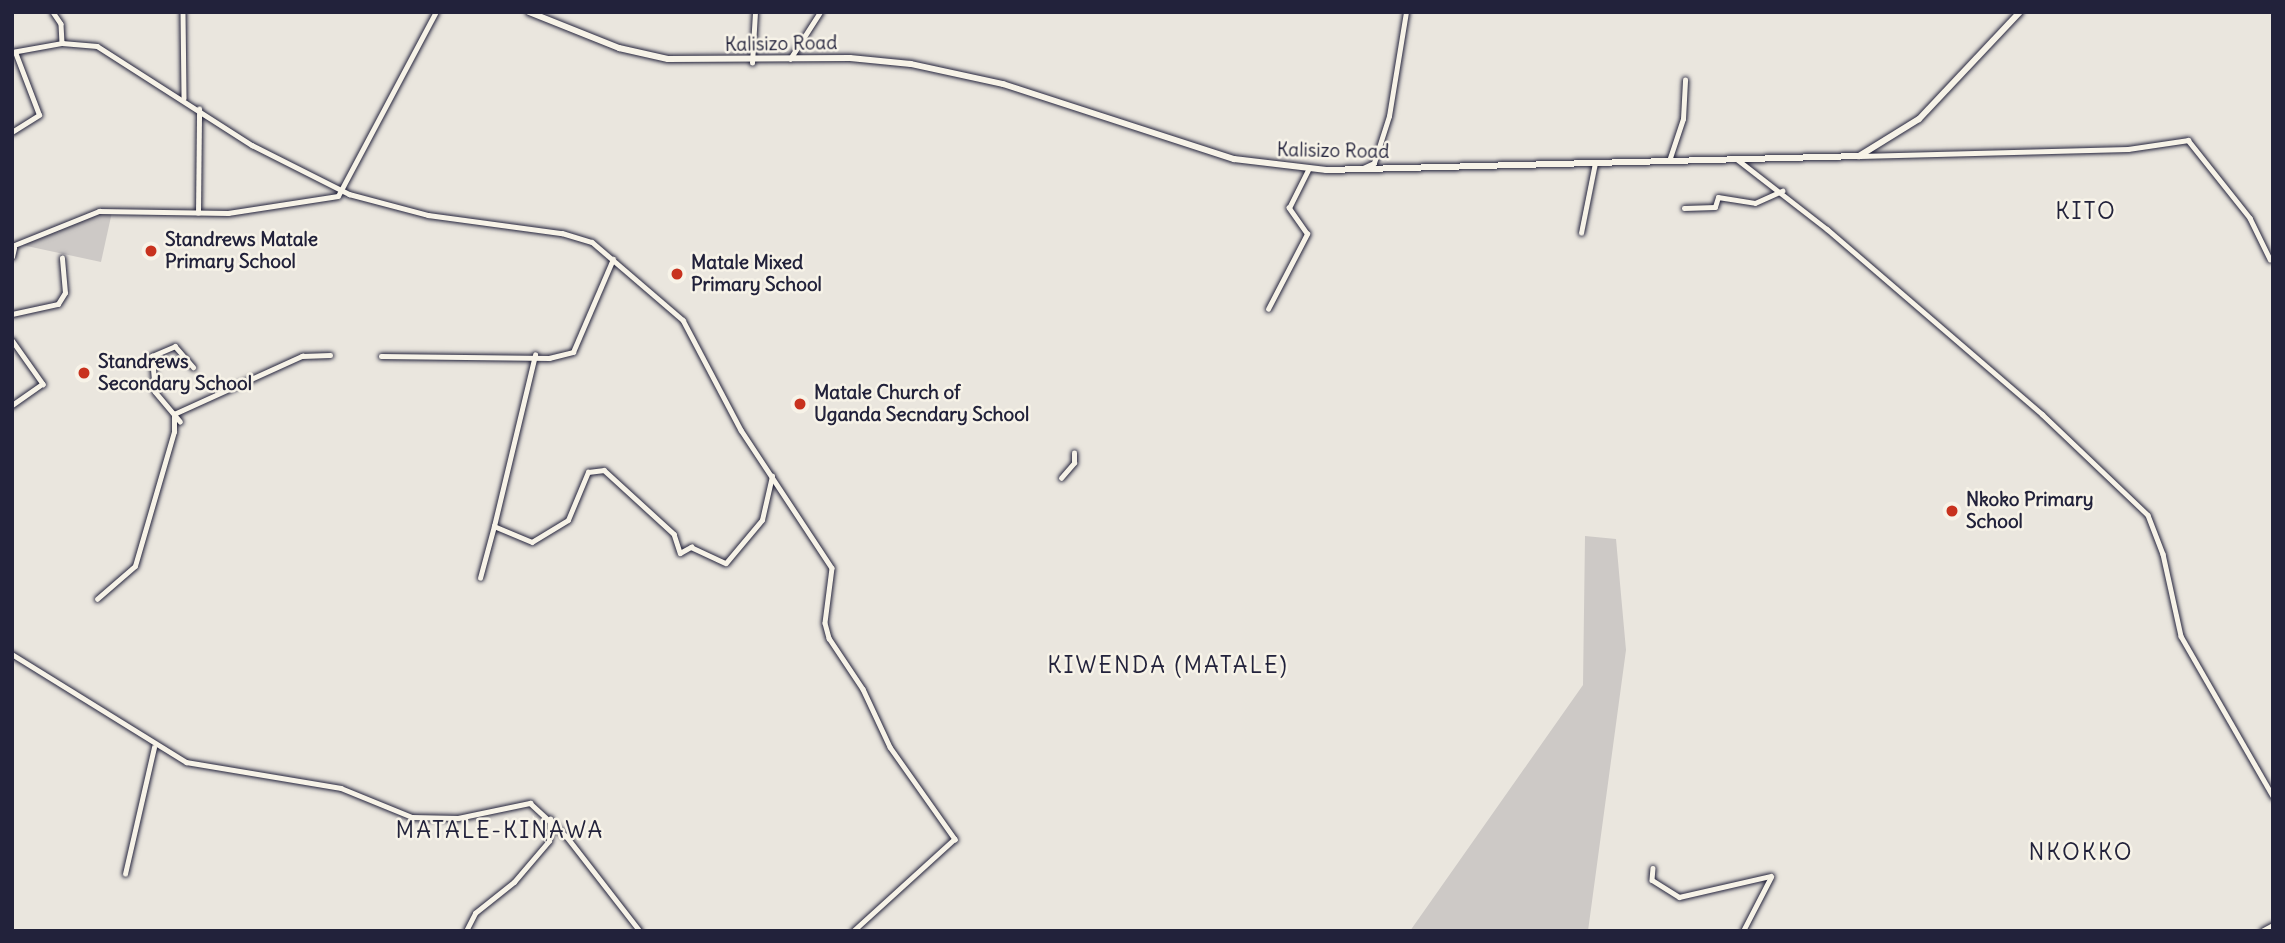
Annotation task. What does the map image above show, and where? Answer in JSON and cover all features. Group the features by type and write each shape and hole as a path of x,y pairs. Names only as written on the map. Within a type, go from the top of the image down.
{"street":[{"path":"52,12 61,24 62,43"},
{"path":"183,12 184,98"},
{"path":"12,257 13,247 99,211 198,213 331,199 341,191 436,12"},
{"name":"Kalisizo Road","path":"529,12 632,52 752,63 871,59 954,72 1234,159 1308,170 1859,156"},
{"path":"752,63 755,12"},
{"path":"790,60 820,12"},
{"path":"1360,170 1374,163 1389,116 1406,12"},
{"path":"1859,156 1919,119 2020,12"},
{"path":"12,132 39,115 14,52 62,43 97,46 184,98 252,145 341,191 428,215 562,233 592,242 683,320 741,430 832,568 825,623 829,638 863,689 890,747 956,842 854,931"},
{"path":"1669,161 1683,119 1685,80"},
{"path":"198,213 195,129 199,109"},
{"path":"1859,156 2128,149 2188,140 2250,218 2270,258"},
{"path":"1754,159 1755,169"},
{"path":"1738,160 1755,169 1782,191 2042,414 2148,516 2163,554 2181,636 2273,796"},
{"path":"1581,233 1595,163"},
{"path":"1268,309 1307,234 1289,208 1308,170"},
{"path":"1684,208 1715,207 1718,197 1755,203 1782,191"},
{"path":"12,314 58,304 65,293 62,258"},
{"path":"381,356 535,355 549,358 573,352 613,259"},
{"path":"12,340 43,384 12,406"},
{"path":"180,422 153,387 152,356 175,346 193,367"},
{"path":"174,414 302,356 330,355"},
{"path":"480,578 535,355"},
{"path":"97,599 135,566 174,432 174,414"},
{"path":"1061,478 1074,463 1074,453"},
{"path":"494,526 532,542 568,520 588,472 604,470 674,534 681,553 691,547 726,563 762,520 773,475"},
{"path":"12,654 154,747 186,762 356,792 412,817 458,818 518,802 549,816 640,931"},
{"path":"125,874 154,747"},
{"path":"466,931 475,913 514,882 548,841 549,816"},
{"path":"1653,868 1652,880 1679,897 1771,876 1743,931"},
{"path":"2262,931 2273,925"}],"shaded area":[{"path":"112,212 101,262 22,245 100,213"},
{"path":"1585,536 1616,539 1626,650 1588,931 1410,931 1583,685"}],"place":[{"name":"Standrews Matale Primary School","path":"151,251"},
{"name":"Matale Mixed Primary School","path":"677,274"},
{"name":"Standrews Secondary School","path":"84,373"},
{"name":"Matale Church of Uganda Secndary School","path":"800,404"},
{"name":"Nkoko Primary School","path":"1952,511"}],"district":[{"name":"KITO","path":"2086,211"},
{"name":"KIWENDA (MATALE)","path":"1168,665"},
{"name":"MATALE-KINAWA","path":"500,830"},
{"name":"NKOKKO","path":"2081,852"}]}
